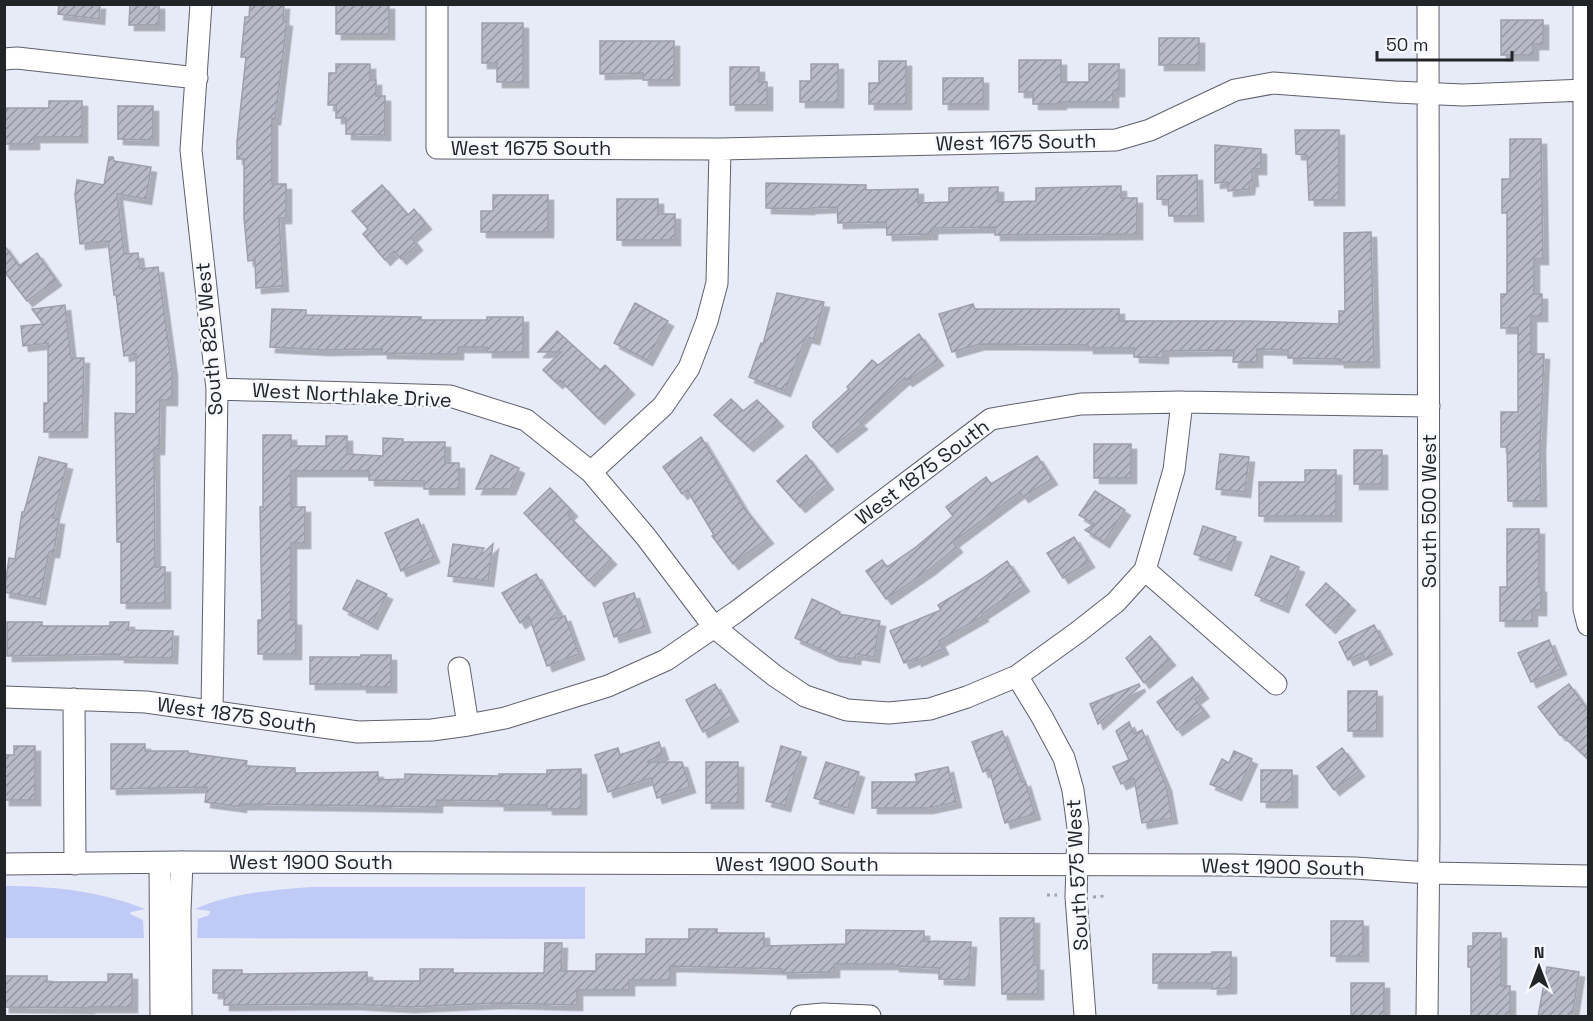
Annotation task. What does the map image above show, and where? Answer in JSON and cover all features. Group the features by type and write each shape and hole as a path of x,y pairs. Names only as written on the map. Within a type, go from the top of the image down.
{"street":[{"name":"South 825 West","path":"201,4 191,150 217,388 212,711"},
{"name":"West 1675 South","path":"437,4 437,148 720,149 1116,140 1150,130 1235,90 1273,83 1463,95 1585,90"},
{"name":"South 500 West","path":"1427,1017 1430,406 1428,4"},
{"path":"1584,4 1586,278 1584,609 1588,625"},
{"path":"4,59 17,58 197,78"},
{"path":"591,472 663,406 689,368 707,321 717,283 720,149"},
{"name":"West Northlake Drive","path":"217,388 450,396 526,420 591,472 646,537 714,627 775,676 805,696 847,710 889,713 930,709 967,698 1017,676"},
{"path":"1017,676 1116,602 1145,570 1174,470 1182,402"},
{"name":"West 1875 South","path":"4,697 146,702 358,732 432,730 505,718 608,686 666,660 714,627 991,419 1082,404 1182,402 1430,406"},
{"path":"1145,570 1276,684"},
{"path":"459,669 468,725"},
{"name":"South 575 West","path":"1017,676 1064,758 1073,790 1078,828 1076,897 1084,1017"},
{"path":"74,699 75,864"},
{"path":"181,1017 182,862"},
{"name":"West 1900 South","path":"4,864 182,862 1234,865 1355,868 1429,873 1588,876"},
{"path":"160,863 161,1017"},
{"path":"801,1017 823,1014 870,1017"}],"shaded area":[{"path":"5,886 76,891 111,898 145,909 130,914 143,920 144,938 5,938"},
{"path":"312,887 585,887 585,939 197,938 198,919 209,915 210,911 195,909 238,896"}],"building":[{"path":"59,4 100,4 99,19 58,14"},
{"path":"130,4 159,4 159,25 129,25"},
{"path":"250,4 284,4 283,20 287,21 275,119 272,118 272,184 286,184 286,218 279,218 283,286 256,288 255,260 248,261 244,218 244,159 237,159 246,57 241,57 245,17 249,17"},
{"path":"336,4 389,4 389,34 336,34"},
{"path":"1501,20 1543,20 1543,44 1533,44 1533,55 1501,55"},
{"path":"482,23 523,23 523,82 497,82 497,63 482,63"},
{"path":"1159,38 1199,38 1199,65 1159,65"},
{"path":"600,41 674,41 674,80 643,80 643,73 600,74"},
{"path":"1019,60 1061,60 1061,82 1089,82 1089,64 1119,64 1119,91 1113,91 1113,102 1033,104 1033,92 1019,92"},
{"path":"879,61 906,61 906,104 869,104 869,83 879,83"},
{"path":"336,64 370,64 370,80 376,80 376,96 385,96 385,135 346,134 346,118 336,118 336,105 328,105 329,73 336,73"},
{"path":"811,64 838,64 838,102 800,102 800,81 811,81"},
{"path":"730,67 759,67 759,82 767,82 767,105 730,105"},
{"path":"943,78 983,78 983,104 943,104"},
{"path":"49,101 82,101 82,137 34,137 34,144 4,144 4,108 49,108"},
{"path":"118,106 153,106 153,140 118,139"},
{"path":"1295,130 1339,130 1339,200 1309,200 1307,155 1296,154"},
{"path":"1510,139 1541,139 1543,259 1534,259 1534,294 1542,294 1542,316 1531,316 1531,354 1544,354 1540,447 1541,501 1508,501 1507,447 1501,447 1501,412 1518,412 1518,328 1501,328 1501,294 1507,294 1507,213 1502,213 1502,179 1510,179"},
{"path":"1215,145 1261,149 1261,169 1252,169 1253,181 1250,181 1249,189 1228,191 1228,182 1215,183"},
{"path":"109,157 113,157 114,161 151,167 146,199 117,194 124,254 138,253 140,269 158,267 172,370 172,400 160,400 159,449 154,449 155,567 165,567 165,603 121,603 121,542 117,542 115,413 136,414 136,354 124,356 108,241 80,244 75,195 77,180 104,185"},
{"path":"1197,175 1198,216 1169,216 1168,200 1157,199 1157,176"},
{"path":"766,183 866,185 866,190 918,189 918,203 949,202 949,188 998,187 998,202 1036,201 1036,188 1121,186 1121,198 1137,198 1137,234 995,235 995,227 932,228 932,234 887,235 886,222 838,223 837,207 766,208"},
{"path":"382,185 408,215 414,209 426,224 411,237 417,245 401,259 394,251 385,260 363,234 368,229 352,211"},
{"path":"493,195 548,195 548,232 481,232 481,211 493,211"},
{"path":"617,199 658,199 658,214 675,214 675,240 617,240"},
{"path":"1371,232 1374,362 1288,358 1288,350 1257,349 1257,362 1233,362 1234,350 1163,351 1163,358 1134,357 1134,348 1088,348 1088,345 980,344 952,352 939,314 973,304 975,309 1119,309 1119,321 1339,324 1339,311 1345,311 1344,233"},
{"path":"4,245 19,266 37,253 56,280 27,301 4,271"},
{"path":"777,293 824,302 814,339 806,337 785,391 749,377 761,343 763,344"},
{"path":"635,303 668,321 647,360 614,343"},
{"path":"65,305 71,358 84,358 82,432 44,432 44,403 48,403 48,343 23,346 21,326 43,324 32,309"},
{"path":"272,309 306,310 306,315 421,317 421,320 487,320 487,317 523,317 523,352 487,352 487,347 458,347 458,354 435,354 382,353 382,349 323,350 270,347"},
{"path":"557,331 600,370 605,365 629,389 599,419 560,380 557,383 543,370 561,352 538,352"},
{"path":"919,334 938,360 907,381 905,378 858,420 862,424 832,447 813,427 813,422 849,389 847,387 872,360 878,365"},
{"path":"731,399 743,411 757,400 778,421 748,446 714,415"},
{"path":"263,435 291,435 291,446 326,446 326,436 347,436 347,454 383,456 383,438 403,439 403,442 445,442 445,463 459,463 459,489 424,489 424,481 369,480 369,471 291,471 291,507 305,507 305,543 291,543 291,620 296,620 296,654 258,654 258,620 262,620 260,507 263,507"},
{"path":"701,437 744,508 768,538 733,564 712,536 714,535 687,490 682,494 663,467"},
{"path":"1094,444 1131,444 1131,478 1094,478"},
{"path":"1354,450 1382,450 1382,484 1354,484"},
{"path":"1220,454 1249,457 1245,492 1216,489"},
{"path":"491,455 519,468 510,489 476,489"},
{"path":"806,455 828,484 800,507 777,481"},
{"path":"1037,456 1052,479 1023,497 1020,492 953,542 957,547 930,569 886,599 866,571 882,560 887,567 916,547 953,516 946,507 986,477 991,484"},
{"path":"39,457 67,464 53,518 59,519 54,552 49,552 40,599 4,592 9,558 15,559 22,512 24,512"},
{"path":"1305,470 1336,470 1336,516 1259,516 1259,482 1305,482"},
{"path":"550,488 572,511 568,515 611,559 589,581 524,513"},
{"path":"1095,491 1125,510 1104,542 1085,530 1094,524 1079,515"},
{"path":"418,519 434,557 401,571 385,533"},
{"path":"1203,526 1236,537 1226,565 1194,554"},
{"path":"1507,529 1539,529 1541,610 1532,610 1532,621 1500,621 1500,587 1507,587"},
{"path":"1074,537 1089,562 1063,578 1047,553"},
{"path":"453,544 484,548 480,556 493,544 488,581 448,576"},
{"path":"1271,556 1299,567 1283,607 1255,595"},
{"path":"1007,561 1024,586 982,614 983,616 939,641 943,649 916,661 916,658 904,663 890,631 941,610 938,605"},
{"path":"536,574 558,611 549,620 565,616 579,654 547,666 529,617 520,623 502,593"},
{"path":"357,580 387,594 372,624 343,609"},
{"path":"1326,583 1350,605 1330,628 1306,605"},
{"path":"634,593 645,627 614,637 603,603"},
{"path":"812,599 840,612 839,614 880,621 874,657 856,654 855,659 834,656 795,638"},
{"path":"7,622 42,622 42,626 110,626 110,622 129,622 128,630 173,631 172,658 119,657 119,654 7,656"},
{"path":"1374,625 1387,649 1365,660 1362,653 1348,660 1339,642"},
{"path":"1150,636 1170,660 1144,683 1126,658"},
{"path":"1549,640 1561,669 1531,682 1518,653"},
{"path":"361,655 391,655 391,687 361,687 361,684 310,684 310,657 361,657"},
{"path":"1192,677 1203,693 1195,699 1204,711 1177,730 1157,702"},
{"path":"715,684 733,716 703,732 686,700"},
{"path":"1139,684 1140,686 1098,724 1090,704"},
{"path":"1569,684 1588,710 1588,759 1560,735 1538,707"},
{"path":"1348,691 1377,691 1377,731 1348,731"},
{"path":"1129,722 1134,734 1142,730 1166,785 1172,818 1142,823 1134,778 1121,784 1113,767 1129,760 1116,731"},
{"path":"1002,731 1022,782 1025,781 1035,814 1005,823 989,769 983,772 972,742"},
{"path":"659,742 663,754 647,762 682,762 690,787 657,798 651,778 608,792 595,755 618,748 620,755"},
{"path":"111,744 145,744 145,751 188,751 188,753 247,761 246,766 295,768 295,773 378,772 378,780 405,779 405,774 499,776 499,774 547,774 547,770 581,769 581,809 547,809 547,805 499,805 499,801 437,800 437,807 241,804 241,807 205,802 207,787 111,789"},
{"path":"14,746 35,746 35,800 4,800 4,755 14,755"},
{"path":"781,746 801,752 785,806 766,801"},
{"path":"1342,748 1359,771 1334,790 1317,767"},
{"path":"1234,751 1252,759 1236,795 1210,784 1222,759 1229,763"},
{"path":"706,762 738,762 738,803 706,803"},
{"path":"826,762 859,772 848,808 814,798"},
{"path":"948,767 956,802 928,808 872,808 872,782 917,782 915,774"},
{"path":"1261,770 1292,770 1292,802 1261,802"},
{"path":"1000,918 1034,918 1034,965 1038,965 1038,994 1002,994"},
{"path":"1331,921 1363,921 1363,956 1331,956"},
{"path":"689,929 717,929 717,933 764,933 764,946 846,944 846,930 924,931 924,941 971,942 969,980 939,979 939,968 894,966 894,964 834,964 834,972 782,973 782,969 670,966 670,980 629,980 629,990 577,990 577,1005 496,1003 409,1007 350,1004 224,1005 224,993 213,993 213,970 242,970 242,974 367,972 367,981 420,981 420,969 453,969 453,973 544,973 545,943 562,943 561,971 596,971 596,954 646,954 646,939 689,939"},
{"path":"1473,933 1501,933 1501,986 1510,986 1510,1017 1471,1017 1471,967 1468,967 1468,946 1473,946"},
{"path":"1212,952 1231,952 1231,988 1212,989 1212,983 1153,983 1153,954 1212,954"},
{"path":"1547,967 1579,972 1572,1017 1538,1017"},
{"path":"108,974 132,974 132,1007 4,1007 4,976 47,976 47,982 108,982"},
{"path":"1351,983 1384,983 1384,1017 1351,1017"}]}
